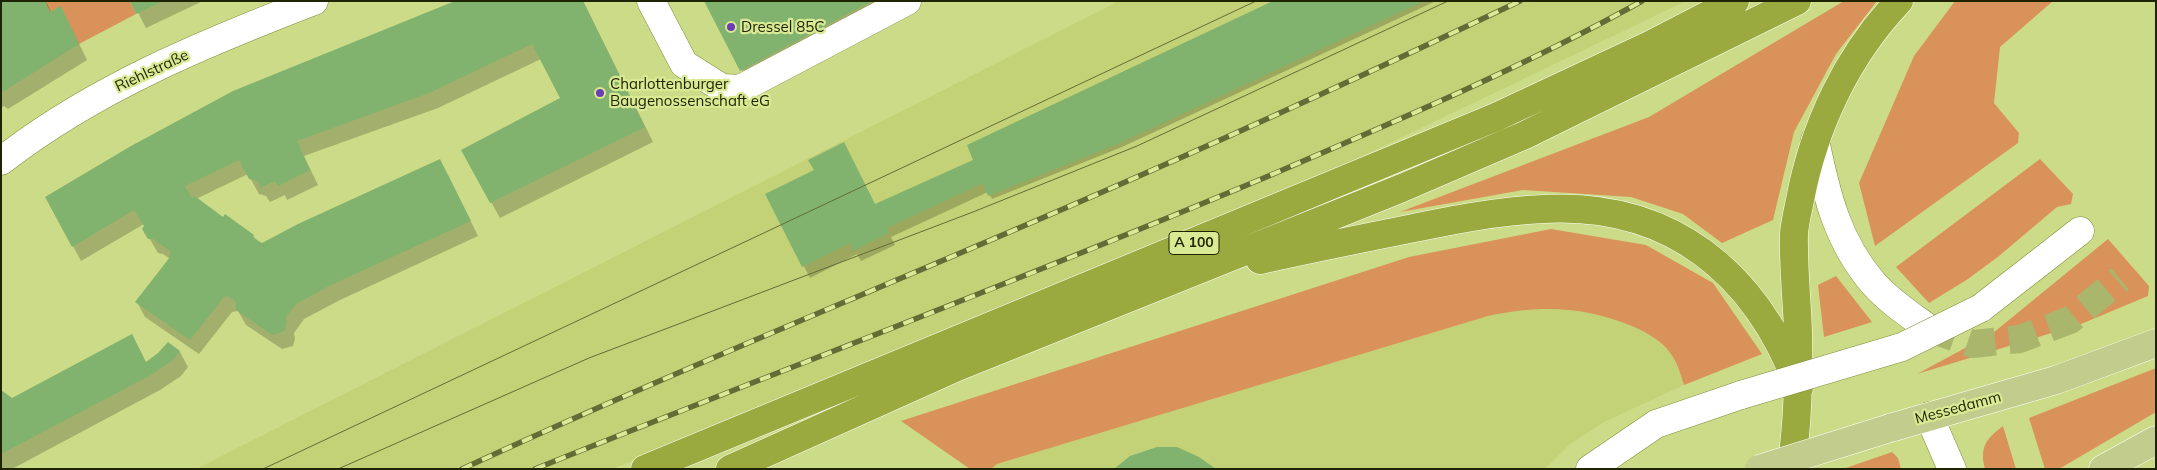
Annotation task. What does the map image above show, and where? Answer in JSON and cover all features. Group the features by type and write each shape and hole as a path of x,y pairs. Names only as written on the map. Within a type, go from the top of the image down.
{"highway":[{"name":"A 100","path":"645,469 1496,117 1650,45 1735,1"},
{"name":"A 100","path":"730,469 958,367 1402,188 1526,135 1797,1"},
{"path":"1792,469 1799,388 1794,232 1804,182 1815,140 1836,92 1858,51 1899,1"},
{"path":"1188,275 1485,214 1545,209 1586,210 1630,216 1657,226 1690,244 1724,268 1746,292 1764,316 1783,349 1799,388"}],"main road":[{"name":"Messedamm","path":"1760,469 1929,416 2056,380 2156,343"},
{"path":"2103,469 2156,440"}],"street":[{"name":"Riehlstraße","path":"1,161 29,139 80,106 139,75 258,23 314,1"},
{"path":"651,1 684,64 722,88 740,89 907,1"},
{"path":"1815,140 1841,236 1854,260 1875,285 1928,328"},
{"path":"1590,469 1656,424 1741,395 1902,347 1981,308 2080,231"},
{"path":"1929,416 1952,469"}],"shaded area":[{"path":"45,1 130,1 136,14 79,44 61,7 50,12"},
{"path":"1119,1 1686,1 1342,166 612,469 196,469"},
{"path":"1844,1 1877,1 1836,54 1794,132 1773,220 1722,243 1683,214 1631,197 1523,190 1400,212 1649,117"},
{"path":"1955,1 2053,1 2000,47 1994,103 2019,133 2018,143 1875,246 1859,183 1914,56"},
{"path":"2040,159 2073,194 2071,204 2057,207 1999,256 1968,279 1929,303 1896,267"},
{"path":"1551,229 1646,245 1713,283 1762,354 1684,385 1676,363 1666,347 1639,329 1615,320 1579,311 1526,310 1488,316 997,464 991,469 970,469 901,421 1409,257"},
{"path":"2108,239 2149,286 2148,296 2081,324 1917,374 1993,333"},
{"path":"1836,276 1872,322 1824,337 1818,285"},
{"path":"1562,308 1608,316 1651,335 1673,355 1684,385 1604,422 1569,445 1545,469 991,469 997,464 1488,316 1519,309"},
{"path":"2156,368 2156,412 2059,469 2045,469 2029,418"},
{"path":"2003,426 2016,469 1985,469 1983,455 1986,444"},
{"path":"1892,452 1898,458 1901,469 1843,469"}],"building":[{"path":"1,1 45,1 50,12 61,6 79,44 1,93"},
{"path":"130,1 163,1 136,14"},
{"path":"455,1 583,1 645,127 490,203 461,150 560,98 532,44 429,93 297,141 310,170 278,186 275,181 260,188 258,181 249,179 239,160 185,186 191,197 196,197 223,217 225,214 254,235 253,238 262,243 298,224 440,159 471,221 331,285 296,304 286,317 287,323 284,331 272,335 236,310 236,302 228,296 224,297 190,340 135,302 170,257 170,251 153,239 148,239 142,229 144,226 134,210 72,247 45,197 131,146 233,91"},
{"path":"704,1 872,1 740,71"},
{"path":"1273,1 1424,1 1120,143 988,196 983,183 887,228 889,233 853,251 850,243 802,267 765,194 814,170 808,160 844,142 875,204 973,160 967,145"},
{"path":"132,334 146,362 168,342 180,351 173,360 151,375 1,454 1,390 12,398"},
{"path":"1157,447 1177,447 1199,457 1216,469 1114,469 1130,456"}],"tunnel":[{"path":"1928,328 1973,344 2020,339 2070,320 2120,279"}],"tram line":[{"path":"263,469 1256,1"},
{"path":"338,469 589,358 973,212 1137,146 1448,1"}],"railway":[{"path":"462,469 715,357 1187,155 1520,1"},
{"path":"535,469 1079,254 1259,180 1501,73 1642,1"}],"place":[{"name":"Dressel 85C","path":"731,27"},
{"name":"Charlottenburger Baugenossenschaft eG","path":"600,93"}]}
